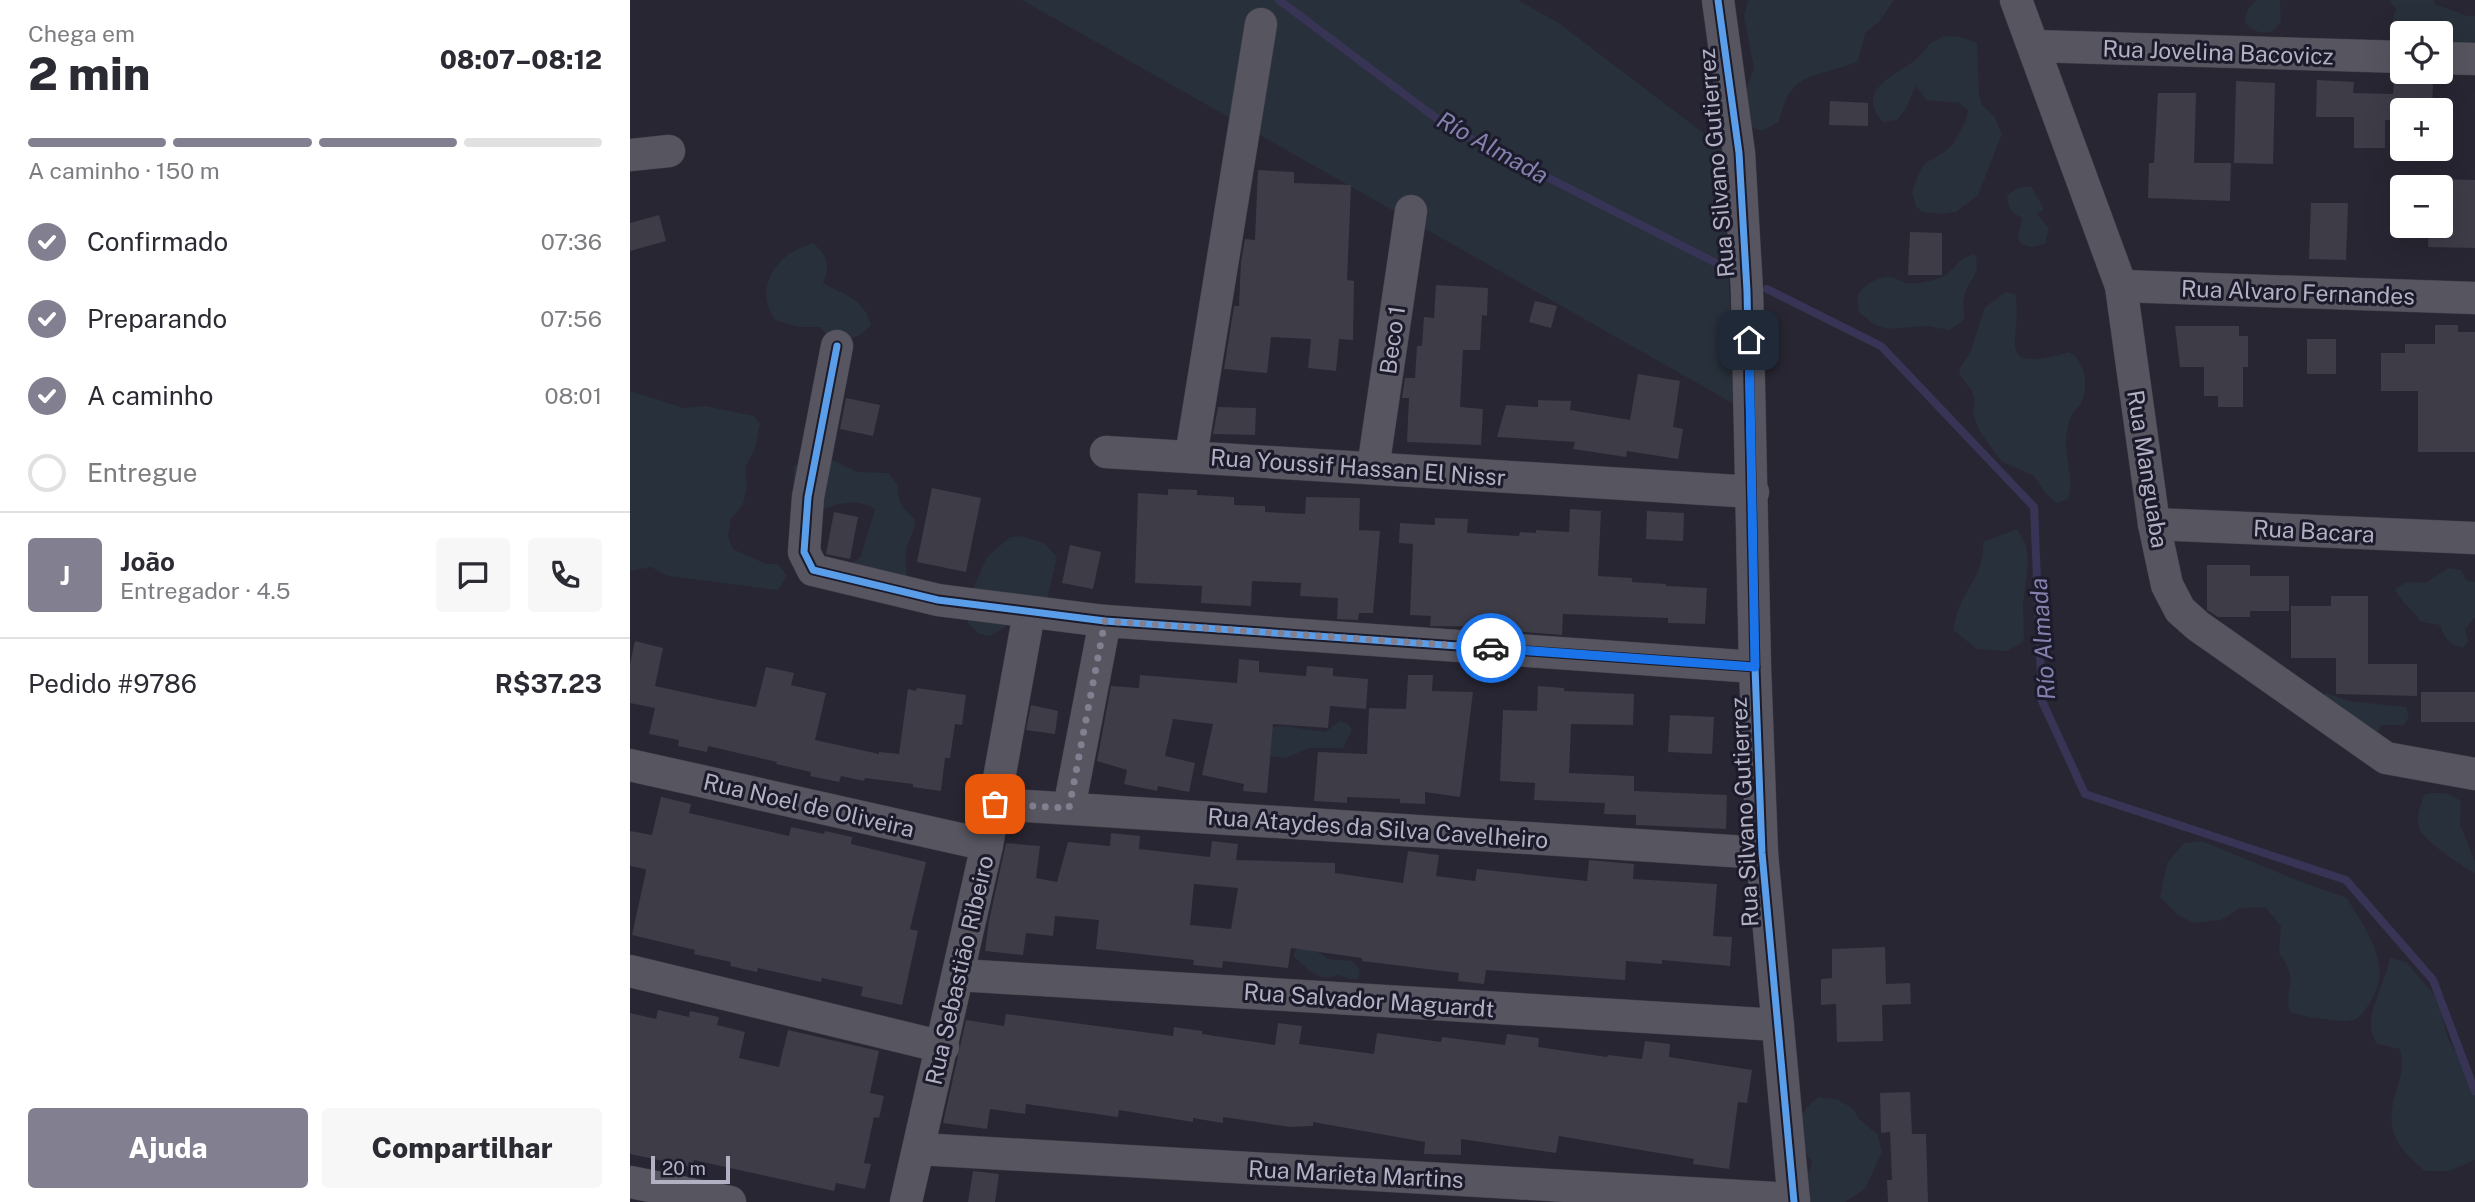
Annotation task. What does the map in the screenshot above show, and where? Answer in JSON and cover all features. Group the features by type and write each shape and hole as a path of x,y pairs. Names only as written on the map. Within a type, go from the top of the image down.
{"street":[{"name":"Rua Silvano Gutierrez","path":"1718,0 1739,153 1747,291 1762,853 1794,1200"},
{"name":"Rua Manguaba","path":"2016,0 2121,286 2154,524 2167,585 2180,610 2198,626 2386,758 2475,774"},
{"name":"Rua Youssif Hassan El Nissr","path":"1261,24 1191,456 1753,492"},
{"name":"Rua Jovelina Bacovicz","path":"2034,46 2390,57"},
{"path":"2453,58 2475,59"},
{"path":"630,155 669,152"},
{"name":"Beco 1","path":"1373,468 1411,211"},
{"name":"Rua Alvaro Fernandes","path":"2121,286 2475,298"},
{"path":"836,346 808,496 804,552 813,570 938,600 1105,621 1755,667"},
{"path":"1106,452 1191,456"},
{"name":"Rua Bacara","path":"2154,524 2475,538"},
{"name":"Rua Sebastião Ribeiro","path":"906,1202 987,845 1029,613"},
{"path":"1069,808 1105,621"},
{"name":"Rua Noel de Oliveira","path":"630,765 987,845"},
{"name":"Rua Ataydes da Silva Cavelheiro","path":"995,804 1762,853"},
{"path":"630,971 943,1047"},
{"name":"Rua Salvador Maguardt","path":"959,975 1778,1025"},
{"name":"Rua Marieta Martins","path":"919,1149 1794,1200"},
{"path":"630,1182 730,1202"}],"shaded area":[{"path":"1022,0 1518,0 1560,24 1723,148 1734,404"},
{"path":"1748,0 1894,0 1879,22 1865,33 1858,61 1807,78 1798,84 1784,104 1779,122 1762,131 1752,127 1745,91 1754,69 1744,16"},
{"path":"2256,0 2280,0 2281,22 2272,32 2256,31 2245,21 2245,16"},
{"path":"2389,0 2433,0 2435,4 2475,16 2475,52 2453,49 2453,21 2392,21 2396,9"},
{"path":"1944,36 1960,37 1977,43 1979,94 1982,105 1994,116 2002,134 1978,195 1956,212 1942,214 1922,212 1916,206 1912,193 1925,163 1953,144 1966,121 1968,110 1959,103 1926,100 1916,86 1897,120 1883,122 1875,111 1873,102 1875,93 1887,79"},
{"path":"2031,186 2044,209 2037,214 2049,228 2045,244 2031,247 2021,244 2018,237 2022,218 2011,209 2007,196 2017,188"},
{"path":"813,243 827,261 823,283 859,303 868,316 871,325 857,336 828,337 820,327 799,327 775,320 770,311 766,292 776,266 792,252"},
{"path":"1975,254 1976,273 1964,297 1964,318 1949,330 1927,326 1888,329 1875,325 1859,312 1858,296 1871,282 1886,277 1909,283 1932,280 1949,273 1964,258"},
{"path":"2006,292 2015,294 2015,338 2019,356 2028,359 2045,358 2070,352 2079,362 2084,374 2084,394 2081,404 2071,416 2067,432 2070,491 2068,499 2057,503 2046,494 2034,476 2001,461 1980,432 1973,414 1975,402 1972,391 1959,374 1970,353 1985,307"},
{"path":"630,391 684,408 705,406 754,416 760,424 755,449 745,467 747,485 743,504 731,519 728,536 733,549 766,564 778,564 787,576 778,590 668,576 651,567 630,571"},
{"path":"812,456 832,460 857,472 888,473 898,485 901,504 915,519 906,553 907,600 896,607 846,591 838,565 855,562 861,556 875,509 862,504 847,503 819,511 793,498 794,466"},
{"path":"2017,529 2026,545 2028,564 2023,604 2024,641 2008,651 1977,649 1953,630 1958,609 1980,567 1983,542"},
{"path":"1020,536 1044,543 1057,557 1047,600 991,636 979,634 968,623 968,600 987,557 1010,537"},
{"path":"2449,568 2461,570 2466,580 2475,582 2475,617 2465,629 2468,641 2464,647 2448,641 2440,625 2421,622 2395,590 2405,583 2425,583"},
{"path":"2326,693 2348,701 2406,707 2409,716 2404,725 2382,725 2371,740 2321,698"},
{"path":"1340,721 1348,724 1352,730 1343,748 1309,748 1286,758 1269,756 1264,728 1286,726 1325,732"},
{"path":"2447,793 2461,801 2460,825 2475,861 2475,873 2438,849 2422,833 2418,824 2420,809 2424,795"},
{"path":"2202,841 2347,898 2371,939 2380,970 2375,994 2360,1016 2343,1021 2290,1012 2289,971 2279,953 2281,926 2265,907 2240,908 2221,920 2193,923 2177,914 2160,897 2167,863 2184,843"},
{"path":"1309,946 1328,959 1352,961 1360,970 1358,979 1338,975 1325,978 1314,973 1293,956 1296,949"},
{"path":"2390,958 2406,962 2437,998 2449,1041 2472,1078 2475,1094 2475,1160 2449,1171 2425,1171 2408,1156 2393,1131 2392,1111 2402,1063 2400,1049 2377,1044 2371,1021"},
{"path":"1819,1097 1839,1100 1852,1108 1860,1120 1878,1135 1882,1152 1865,1189 1845,1202 1806,1202 1803,1181 1810,1171 1812,1161 1801,1147 1796,1121"}],"building":[{"path":"2317,80 2354,82 2353,93 2393,94 2394,84 2433,84 2432,98 2390,98 2390,120 2385,120 2385,148 2354,148 2354,117 2316,117"},
{"path":"2236,81 2275,83 2273,164 2234,163"},
{"path":"2158,93 2196,93 2194,163 2231,163 2230,201 2148,198 2149,163 2154,163"},
{"path":"1830,101 1868,103 1868,126 1829,125"},
{"path":"1258,170 1294,172 1294,183 1351,185 1347,280 1354,281 1353,340 1339,339 1336,371 1308,368 1311,339 1271,337 1267,373 1224,369 1234,306 1239,306 1245,239 1255,240"},
{"path":"2453,179 2475,180 2475,248 2428,247 2428,238 2453,238"},
{"path":"2311,203 2348,203 2346,260 2309,259"},
{"path":"659,215 666,241 630,251 630,223"},
{"path":"1910,232 1942,233 1942,275 1908,275"},
{"path":"1436,285 1488,288 1487,316 1482,315 1480,350 1463,350 1460,407 1483,409 1481,445 1407,442 1409,398 1402,398 1405,378 1415,378 1417,346 1422,346 1424,317 1434,318"},
{"path":"1535,301 1557,306 1551,328 1529,322"},
{"path":"2435,325 2458,325 2458,332 2475,332 2475,452 2418,452 2418,391 2381,391 2381,353 2405,353 2405,344 2435,344"},
{"path":"2175,326 2239,326 2239,336 2248,336 2248,367 2243,367 2243,407 2218,407 2218,396 2204,396 2204,367 2180,367"},
{"path":"2307,339 2336,339 2336,374 2307,374"},
{"path":"1638,374 1680,381 1673,427 1683,429 1678,459 1627,451 1626,457 1573,449 1575,442 1497,437 1506,405 1538,407 1538,400 1571,401 1570,410 1630,420"},
{"path":"846,398 880,405 873,436 840,429"},
{"path":"1218,407 1256,408 1255,435 1213,434"},
{"path":"932,488 981,498 966,572 917,562"},
{"path":"1168,489 1197,490 1197,495 1234,497 1234,505 1265,506 1265,512 1305,514 1306,497 1360,498 1359,530 1380,531 1373,613 1359,613 1358,620 1337,619 1338,598 1300,596 1301,583 1252,581 1251,606 1201,603 1202,586 1135,583 1138,493 1168,495"},
{"path":"1570,509 1601,511 1598,576 1632,578 1632,582 1666,586 1707,588 1705,624 1668,623 1668,618 1563,614 1562,635 1498,630 1498,627 1430,626 1431,616 1410,615 1413,544 1399,543 1400,523 1435,525 1435,518 1468,519 1467,533 1519,536 1520,532 1536,533 1536,530 1569,532"},
{"path":"1647,511 1684,513 1683,541 1646,539"},
{"path":"834,512 858,517 850,559 826,554"},
{"path":"1070,545 1101,552 1093,589 1062,583"},
{"path":"2207,565 2250,565 2250,576 2289,576 2289,611 2250,611 2250,617 2218,617 2207,610"},
{"path":"2331,596 2368,596 2368,664 2417,664 2417,696 2336,694 2336,658 2291,658 2291,606 2331,606"},
{"path":"635,641 663,648 655,686 724,701 756,707 766,667 794,673 791,685 826,693 815,740 879,754 899,754 908,689 966,695 962,725 955,724 950,758 945,758 941,791 913,787 913,784 865,778 864,781 841,776 839,782 810,776 811,772 776,764 777,762 708,746 707,752 678,746 679,740 649,734 655,708 630,703 630,664"},
{"path":"1239,659 1259,661 1259,672 1306,676 1307,666 1333,668 1333,676 1368,679 1366,709 1330,706 1328,728 1273,724 1267,793 1243,791 1244,784 1202,775 1213,724 1173,719 1165,756 1195,763 1189,792 1158,786 1157,791 1124,784 1127,770 1097,761 1111,686 1139,688 1140,675 1237,683"},
{"path":"1408,675 1433,675 1432,691 1473,692 1460,797 1425,792 1425,804 1400,803 1400,799 1347,797 1347,803 1314,801 1318,752 1367,754 1369,708 1406,709"},
{"path":"1538,686 1564,688 1564,691 1634,694 1633,725 1571,724 1569,773 1634,776 1634,791 1727,795 1726,829 1636,825 1636,815 1604,814 1605,803 1534,800 1535,783 1500,781 1503,710 1537,711"},
{"path":"2421,692 2475,692 2475,722 2421,722"},
{"path":"1031,705 1058,711 1055,734 1026,730"},
{"path":"1670,715 1714,717 1712,754 1668,752"},
{"path":"661,797 691,804 689,813 789,836 791,827 824,834 825,831 852,837 851,844 926,862 910,929 918,931 902,1005 861,996 863,987 822,978 821,982 758,968 757,972 730,966 731,962 694,954 695,950 632,935 646,871 630,866 630,831 652,835"},
{"path":"1111,833 1140,836 1139,849 1210,857 1212,841 1238,844 1236,860 1335,863 1335,873 1403,883 1408,851 1439,855 1436,876 1475,881 1477,869 1587,881 1589,860 1634,864 1633,879 1717,884 1713,936 1732,937 1730,966 1662,960 1662,964 1626,961 1625,980 1486,970 1484,984 1458,981 1459,973 1362,961 1362,958 1291,948 1288,968 1223,961 1222,968 1193,965 1194,960 1096,949 1099,920 1055,916 1053,936 1026,933 1023,955 985,951 1006,843 1040,846 1036,878 1057,882 1068,842 1110,846","holes":["1194,884 1238,888 1231,929 1190,925"]},
{"path":"1885,947 1886,984 1910,983 1911,1004 1882,1005 1883,1041 1837,1042 1836,1004 1821,1005 1821,979 1832,978 1832,949"},
{"path":"658,1010 689,1017 690,1011 719,1017 717,1025 745,1032 739,1058 779,1067 788,1030 879,1051 870,1093 884,1096 879,1118 874,1117 864,1163 871,1164 865,1189 836,1183 834,1191 694,1160 692,1167 630,1154 630,1013 656,1019"},
{"path":"1006,1014 1173,1036 1174,1027 1275,1045 1278,1023 1302,1026 1299,1044 1374,1054 1377,1033 1441,1042 1442,1037 1505,1045 1507,1034 1539,1038 1538,1047 1642,1059 1645,1041 1670,1044 1669,1057 1752,1070 1747,1103 1738,1102 1729,1169 1693,1164 1694,1159 1559,1136 1556,1153 1461,1139 1461,1155 1424,1154 1425,1142 1313,1122 1313,1126 1290,1127 1223,1117 1223,1123 1193,1118 1193,1122 1119,1110 1118,1117 1026,1104 1025,1114 990,1109 987,1129 943,1123 966,1020 1004,1026"},
{"path":"1910,1092 1912,1134 1926,1134 1928,1202 1888,1202 1887,1180 1892,1180 1890,1132 1881,1133 1880,1093"},
{"path":"973,1171 999,1174 995,1202 968,1202"}],"waterway":[{"name":"Río Almada","path":"1279,0 1448,127 1724,267"},
{"name":"Río Almada","path":"1767,289 1881,346 2034,507 2042,701 2085,794 2346,880 2433,980 2475,1091"}],"cycle path":[{"path":"1718,0 1739,153 1747,291 1762,853 1794,1202"},
{"path":"837,346 808,497 804,552 813,570 938,600 1105,621 1755,667"}],"way so far":[{"path":"995,804 1069,808 1105,621 1491,648"}],"route":[{"path":"1491,648 1755,667 1749,340"}]}
